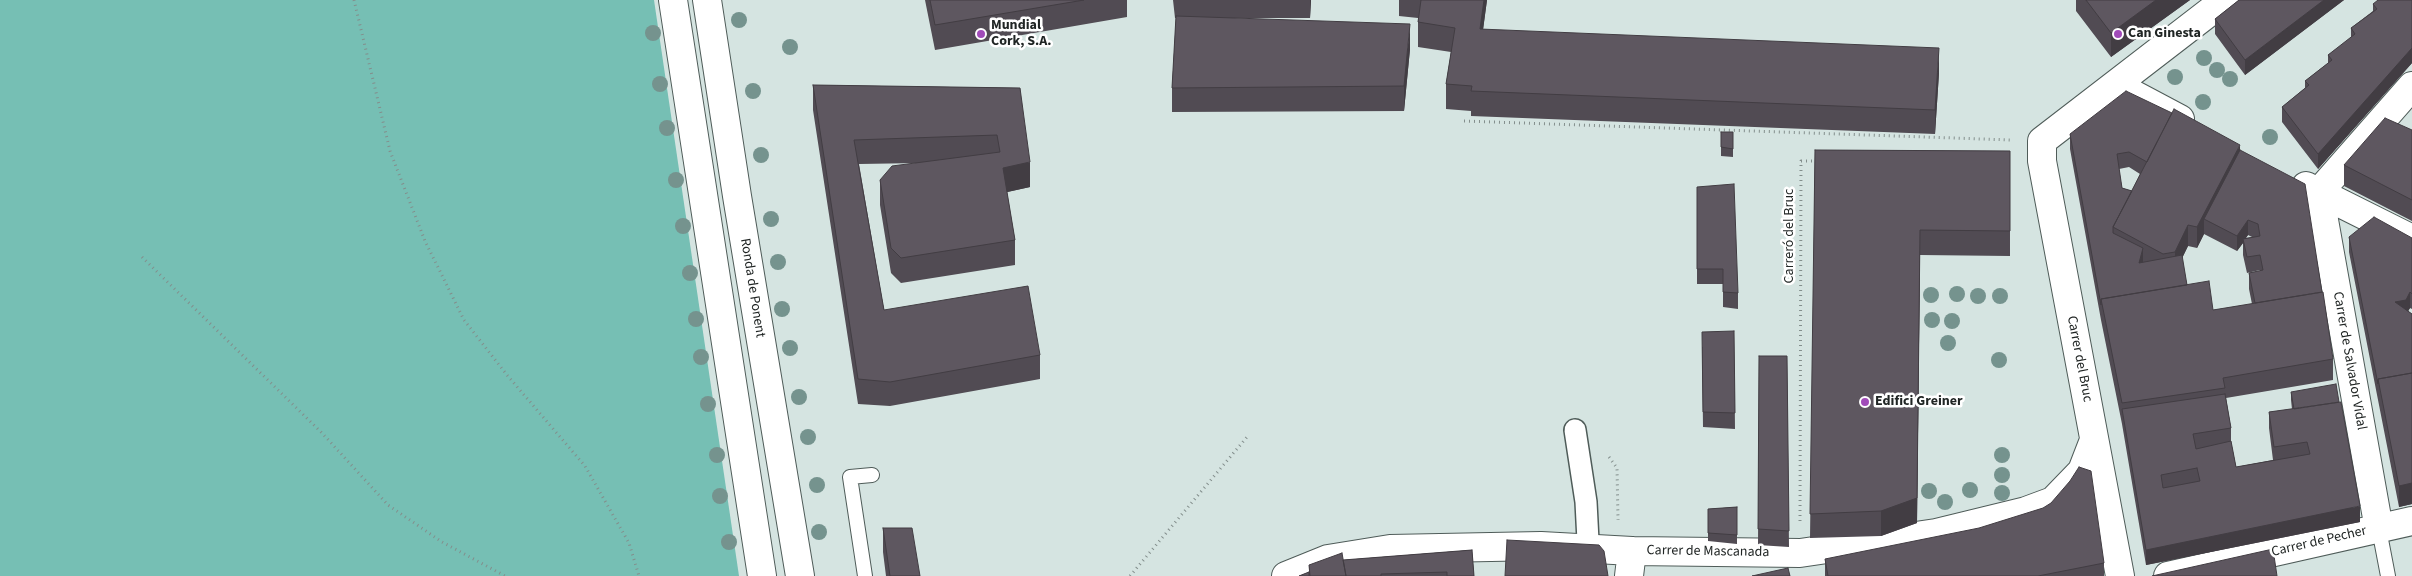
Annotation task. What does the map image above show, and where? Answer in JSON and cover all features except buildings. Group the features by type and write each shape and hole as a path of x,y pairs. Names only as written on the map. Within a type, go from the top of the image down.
{"street":[{"path":"672,0 762,576"},
{"name":"Ronda de Ponent","path":"707,0 737,196 800,576"},
{"path":"2042,141 2225,0"},
{"path":"2116,85 2204,132"},
{"path":"2319,192 2412,86"},
{"name":"Carrer del Bruc","path":"2042,141 2042,161 2120,576"},
{"path":"2284,174 2412,239"},
{"name":"Carrer de Salvador Vidal","path":"2319,192 2379,529"},
{"path":"1575,430 1586,502 1588,541"},
{"name":"Carrer de Mascanada","path":"1286,576 1328,559 1390,548 1541,546 1631,564 1800,553 1936,533 2026,511 2053,501 2082,471 2094,440"},
{"name":"Carrer de Pecher","path":"2168,576 2412,521"}],"lane":[{"path":"865,576 850,477 872,475"},
{"path":"2379,529 2388,576"}],"path":[{"path":"354,0 390,151 425,241 464,320 507,375 585,466 629,544 639,576"},
{"path":"1464,121 2042,141"},
{"name":"Carreró del Bruc","path":"1800,553 1801,161 1820,161"},
{"path":"142,257 322,433 388,505 442,542 505,576"},
{"path":"1130,576 1247,437"}],"green space":[{"path":"0,0 654,0 739,576 0,576"}],"place":[{"name":"Mundial Cork, S.A.","path":"981,34"},
{"name":"Can Ginesta","path":"2118,34"},
{"name":"Edifici Greiner","path":"1865,402"}]}
